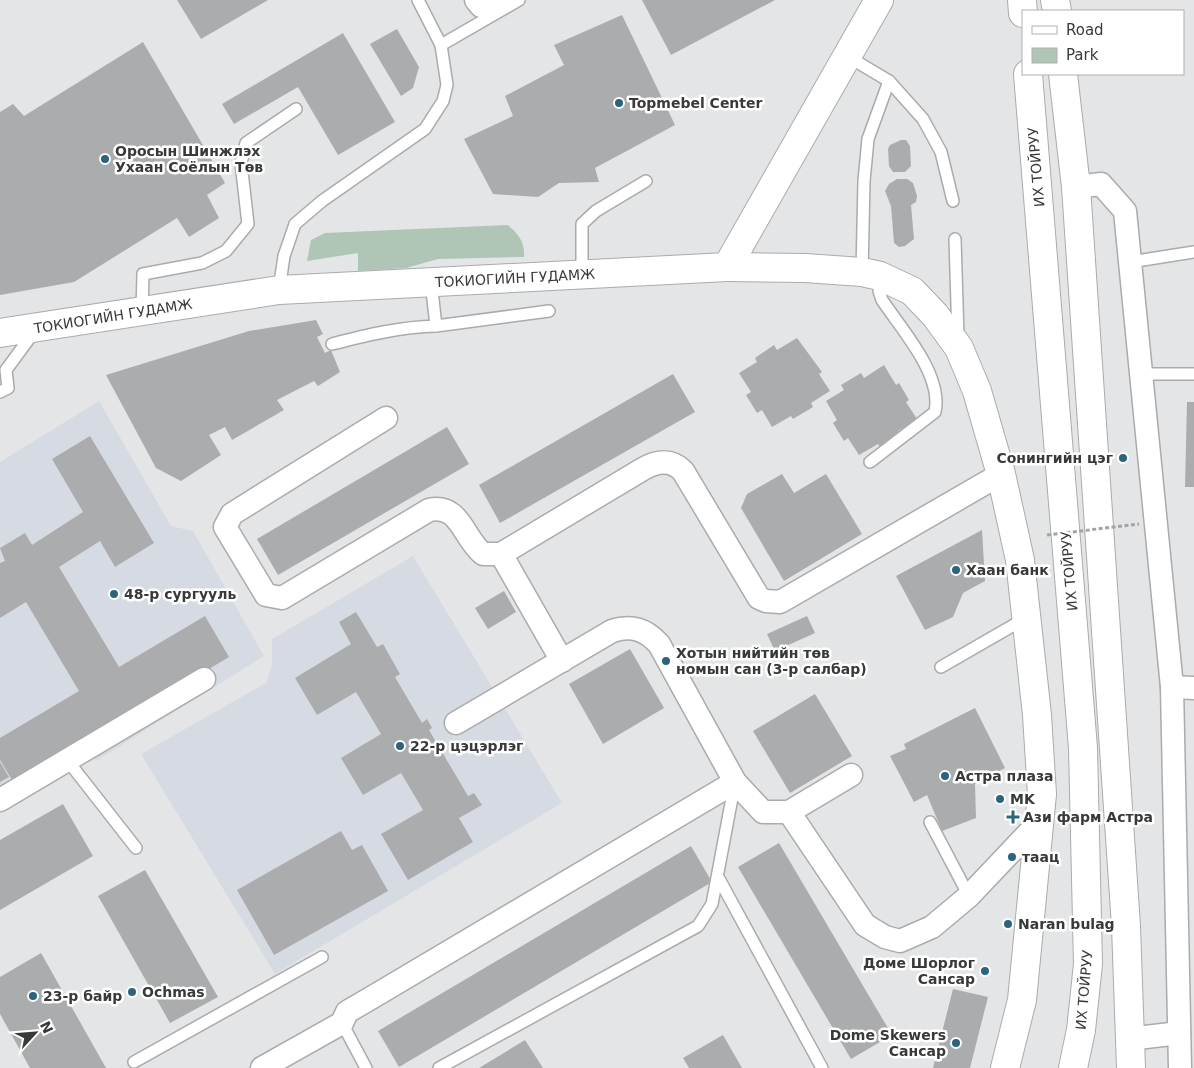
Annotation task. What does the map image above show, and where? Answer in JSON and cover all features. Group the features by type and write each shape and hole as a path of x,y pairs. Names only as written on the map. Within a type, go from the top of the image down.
{"main road":[{"path":"727,267 879,0"},
{"name":"ИХ ТОЙРУУ","path":"1028,75 1083,748 1088,964 1080,1030 1072,1068"},
{"path":"1064,75 1076,187 1126,926 1131,1068"},
{"name":"ТОКИОГИЙН ГУДАМЖ","path":"0,334 280,290 727,267 806,268 871,274"},
{"path":"871,274 912,291 935,314 959,348 977,391 1001,474 1020,560 1037,715 1042,794 1041,820 1022,1000 1006,1068"}],"street":[{"path":"476,0 481,6 502,0"},
{"path":"1076,187 1101,184 1125,211 1172,687 1187,1032 1180,1068"},
{"path":"386,418 232,514 225,527 266,595 282,598 429,510 438,508 454,514 475,548 483,554 501,554 643,469 655,463 665,462 675,465 683,471 759,598 766,602 780,602 1001,474"},
{"path":"501,554 562,661"},
{"path":"456,723 612,631 634,627 652,637 659,644 735,782 763,812 789,812 851,776"},
{"path":"0,800 68,762 204,679"},
{"path":"1172,687 1194,688"},
{"path":"262,1068 342,1023 347,1012 735,782"},
{"path":"789,812 865,925 885,937 900,941 932,927 969,896 1041,820"},
{"path":"1129,1039 1187,1032"}],"lane":[{"path":"280,290 284,256 295,224 322,202 425,129 443,101 448,85 441,45 418,0"},
{"path":"441,45 519,0"},
{"path":"847,56 889,81 923,119 941,152 953,200"},
{"path":"870,462 935,412 938,400 932,375 882,300 871,274 864,181 868,139 889,81"},
{"path":"142,312 143,274 202,263 226,251 248,224 241,163 246,143 296,109"},
{"path":"582,274 582,224 596,211 646,181"},
{"path":"955,239 959,348"},
{"path":"1130,262 1194,252"},
{"path":"430,282 436,326"},
{"path":"332,344 374,333 416,326 436,326 549,311"},
{"path":"0,392 8,388 6,370 36,328"},
{"path":"1141,374 1194,374"},
{"path":"941,667 1026,618"},
{"path":"68,762 136,848"},
{"path":"439,1068 698,926 712,904 735,782"},
{"path":"930,822 969,896"},
{"path":"718,876 822,1068"},
{"path":"134,1062 322,957"},
{"path":"342,1023 366,1068"}],"path":[{"path":"1046,535 1138,524"}],"shaded area":[{"name":"48-р сургууль","path":"99,401 171,526 193,531 264,656 96,761 86,746 0,794 0,462"},
{"path":"413,556 562,803 275,974 141,754 266,683 272,666 272,639"}],"green space":[{"path":"508,225 520,239 524,257 438,259 406,268 358,271 358,253 307,261 311,240 325,233"}],"building":[{"path":"177,0 268,0 201,39"},
{"path":"642,0 775,0 671,55"},
{"path":"622,15 675,125 595,168 599,182 559,183 538,197 493,194 464,139 513,116 505,96 564,65 554,45"},
{"path":"397,29 419,67 413,88 401,96 370,44"},
{"path":"343,33 395,122 338,155 298,87 234,124 222,104"},
{"name":"Оросын Шинжлэх Ухаан Соёлын Төв","path":"143,42 225,183 207,195 219,218 189,237 177,218 74,282 0,295 0,112 13,104 24,116"},
{"path":"906,140 910,146 911,166 905,172 893,172 889,166 888,149 890,145"},
{"path":"897,179 907,179 913,183 917,196 916,202 911,205 914,239 905,246 899,247 894,243 891,206 885,191 889,184"},
{"path":"316,320 323,334 317,337 325,353 331,350 340,372 318,386 314,381 277,400 284,410 232,440 225,427 209,435 221,455 181,481 156,468 106,375 249,331"},
{"path":"797,338 822,372 819,374 830,391 811,403 813,407 793,419 791,416 772,427 762,410 757,413 746,395 751,392 739,373 757,362 755,358 774,345 777,350"},
{"path":"884,365 896,385 899,383 909,400 906,402 917,419 898,431 900,435 880,447 878,444 859,455 848,438 844,441 833,423 837,420 826,401 844,390 841,385 861,373 864,378"},
{"path":"673,374 695,412 500,523 479,485"},
{"path":"1187,402 1194,402 1194,487 1185,487"},
{"path":"447,427 469,464 278,575 257,539"},
{"path":"90,436 154,543 115,567 100,541 59,567 119,667 205,616 229,657 15,785 0,760 0,738 79,691 26,602 0,618 0,563 5,561 0,548 25,533 32,545 83,512 52,459"},
{"path":"782,474 794,493 826,474 862,534 784,581 741,508 747,494"},
{"path":"982,530 985,581 963,593 953,617 925,630 896,576"},
{"path":"504,591 516,612 488,629 475,608"},
{"name":"22-р цэцэрлэг","path":"356,612 377,647 383,644 400,674 395,677 422,723 427,719 432,728 429,730 468,796 474,793 482,805 459,818 473,842 408,880 381,834 423,810 401,773 363,795 341,758 381,734 356,692 317,715 295,678 351,644 339,622"},
{"path":"807,616 815,633 775,651 767,634"},
{"path":"630,649 664,708 603,744 569,684"},
{"path":"815,694 852,756 790,793 753,731"},
{"name":"Астра плаза","path":"975,708 1005,768 975,784 976,818 942,831 927,795 914,802 890,756 906,749 904,744"},
{"path":"0,762 9,777 0,782"},
{"path":"63,804 93,856 0,910 0,840"},
{"path":"341,831 352,850 362,845 388,891 274,955 237,890"},
{"path":"779,843 892,1035 851,1059 738,867"},
{"path":"691,846 712,882 399,1067 378,1031"},
{"path":"145,870 218,997 170,1023 98,896"},
{"name":"23-р байр","path":"41,953 106,1068 30,1068 0,1014 0,977"},
{"path":"953,989 988,997 970,1068 933,1068"},
{"path":"723,1035 742,1068 689,1068 683,1058"},
{"path":"525,1040 543,1068 479,1068"}],"place":[{"name":"Topmebel Center","path":"619,103"},
{"name":"Оросын Шинжлэх Ухаан Соёлын Төв","path":"105,159"},
{"name":"Сонингийн цэг","path":"1123,458"},
{"name":"Хаан банк","path":"956,570"},
{"name":"48-р сургууль","path":"114,594"},
{"name":"Хотын нийтийн төв номын сан (3-р салбар)","path":"666,661"},
{"name":"22-р цэцэрлэг","path":"400,746"},
{"name":"Астра плаза","path":"945,776"},
{"name":"MK","path":"1000,799"},
{"name":"Ази фарм Астра","path":"1013,817"},
{"name":"таац","path":"1012,857"},
{"name":"Naran bulag","path":"1008,924"},
{"name":"Доме Шорлог Сансар","path":"985,971"},
{"name":"Ochmas","path":"132,992"},
{"name":"23-р байр","path":"33,996"},
{"name":"Dome Skewers Сансар","path":"956,1043"}]}
